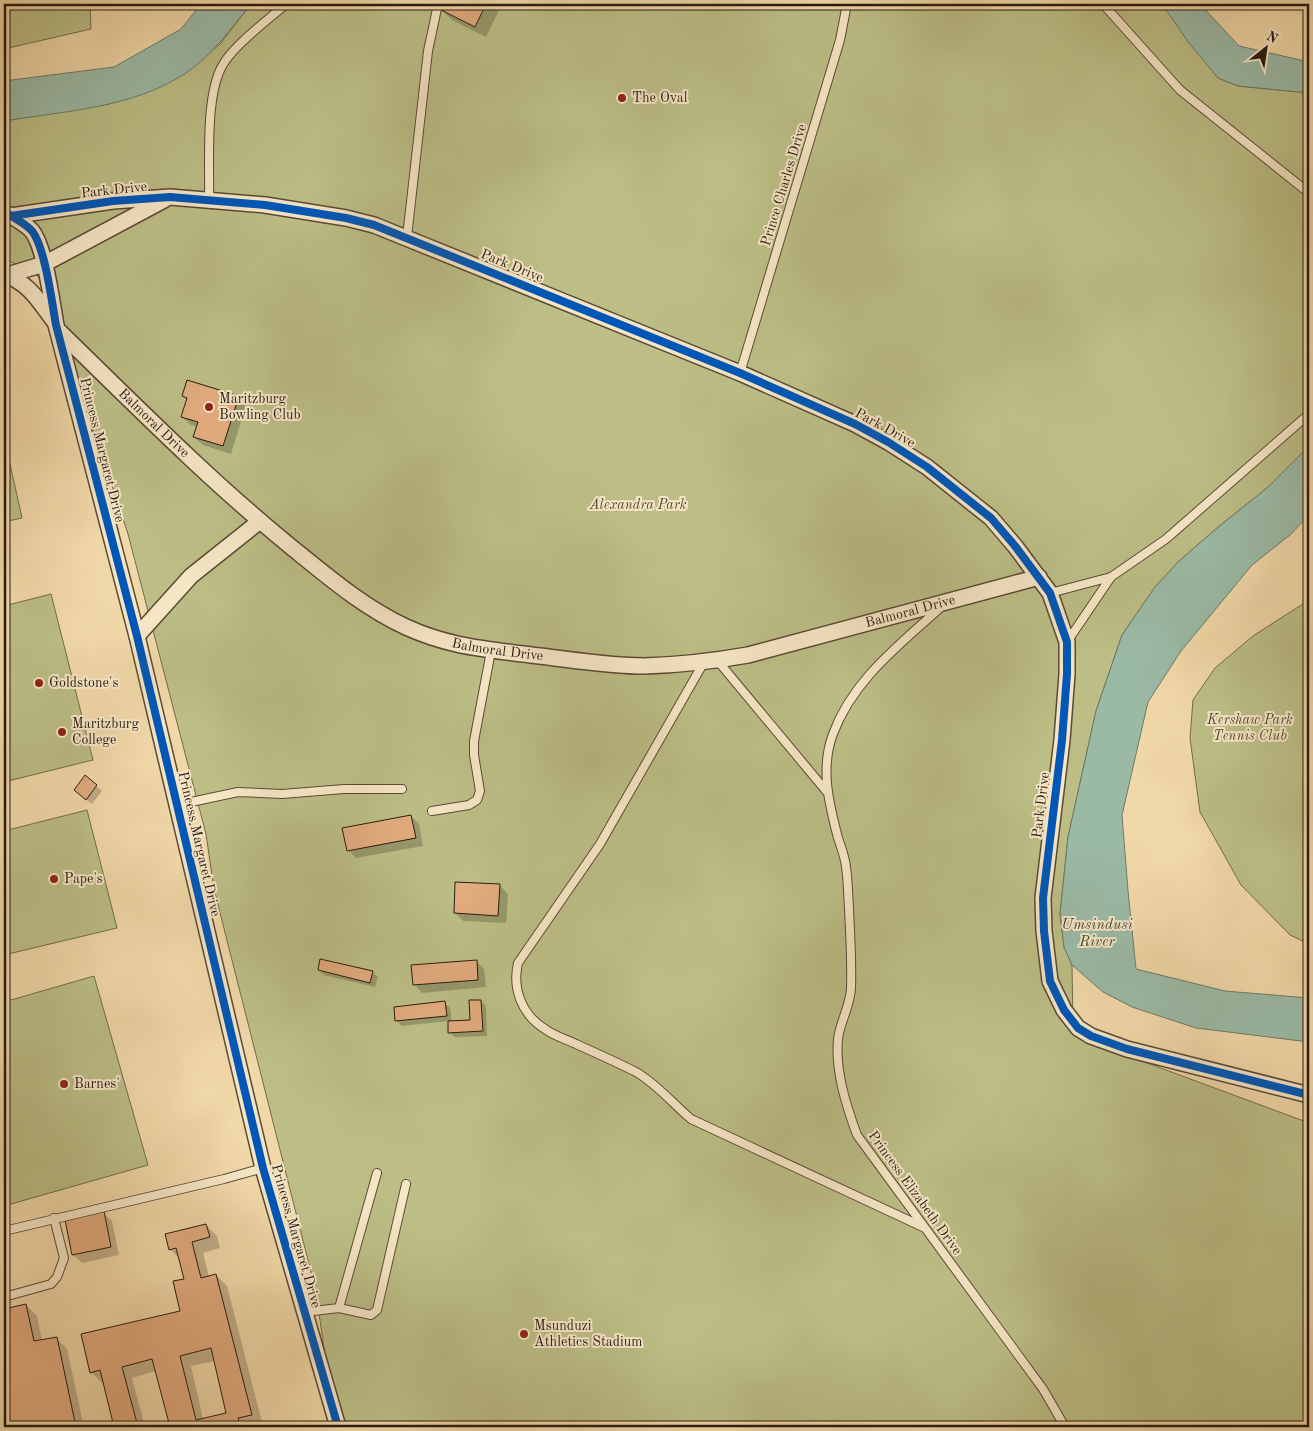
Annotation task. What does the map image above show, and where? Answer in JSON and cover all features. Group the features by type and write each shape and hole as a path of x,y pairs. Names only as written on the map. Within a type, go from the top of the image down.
{"street":[{"name":"Park Drive","path":"5,275 44,264 170,197"},
{"name":"Park Drive","path":"7,216 113,201 170,197 265,205 339,216 374,225 740,373 855,424 927,466 991,518 1039,577 1050,593 1067,642 1067,674 1062,740 1043,898 1044,931 1050,981 1064,1010 1078,1028 1091,1036 1146,1054 1265,1083 1309,1096"},
{"name":"Princess Margaret Drive","path":"7,216 20,221 32,232 37,240 47,273 58,328 137,636 263,1168 338,1427"},
{"name":"Princess Margaret Drive","path":"5,275 28,286 58,328"},
{"name":"Balmoral Drive","path":"58,328 170,439 260,521 331,579 376,612 406,627 444,642 491,651 612,664 644,666 711,661 748,655 1039,577"},
{"path":"137,636 191,576 260,521"}],"lane":[{"path":"209,200 212,98 222,67 240,44 286,4"},
{"path":"407,237 428,51 438,4"},
{"name":"Prince Charles Drive","path":"740,373 840,40 847,4"},
{"path":"1103,4 1180,90 1309,193"},
{"path":"1050,593 1111,577 1166,539 1309,414"},
{"path":"1067,642 1111,577"},
{"name":"Princess Elizabeth Drive","path":"948,601 871,671 844,710 833,734 827,760 827,792 846,866 851,986 849,1004 838,1038 840,1069 845,1103 857,1135 1043,1389 1065,1427"},
{"path":"432,811 469,805 477,800 480,791 474,755 474,741 491,651"},
{"path":"827,792 711,661 600,844 518,963 515,976 517,989 521,1003 529,1016 545,1030 636,1072 653,1083 676,1107 691,1119 925,1228"},
{"path":"177,805 238,792 282,794 344,789 402,788"},
{"path":"4,1231 263,1168"},
{"path":"339,1308 377,1173"},
{"path":"306,1312 339,1308 370,1315 377,1310 406,1184"},
{"path":"4,1297 51,1284 57,1277 64,1258 54,1218"}],"green space":[{"path":"4,4 90,4 91,29 4,49"},
{"name":"Alexandra Park","path":"251,4 1162,4 1218,78 1238,86 1309,93 1309,446 1267,488 1178,562 1155,587 1122,635 1096,711 1068,837 1060,914 1064,947 1072,965 1073,1030 1077,1037 1309,1123 1309,1427 335,1427 316,1292 214,889 206,834 128,534 43,279 4,258 4,121 109,104 187,72 220,44"},
{"path":"4,437 22,518 4,522"},
{"name":"Goldstone's","path":"51,594 93,760 4,782 4,606"},
{"name":"Kershaw Park Tennis Club","path":"1309,600 1309,944 1290,935 1241,885 1200,812 1190,738 1193,700 1215,668 1253,636"},
{"name":"Pape's","path":"87,810 117,928 4,955 4,831"},
{"name":"Barnes'","path":"94,976 148,1165 4,1206 4,1002"}],"water":[{"path":"201,4 251,4 213,50 186,73 165,85 121,101 74,111 4,121 4,81 114,67 181,29"},
{"path":"1162,4 1200,4 1239,46 1309,62 1309,93 1238,86 1218,78 1189,43"},
{"name":"Umsindusi River","path":"1309,446 1309,515 1290,535 1252,565 1181,651 1148,702 1122,815 1136,969 1225,991 1309,998 1309,1042 1196,1028 1132,1007 1103,992 1072,965 1064,947 1060,914 1068,837 1096,711 1122,635 1155,587 1178,562 1267,488"}],"building":[{"path":"442,4 486,4 475,27 439,9"},
{"name":"Maritzburg Bowling Club","path":"187,380 239,396 223,446 193,437 198,422 181,417 187,398 182,396"},
{"path":"85,775 97,785 86,800 74,790"},
{"path":"411,815 416,838 347,851 342,828"},
{"path":"455,882 500,884 498,916 454,913"},
{"path":"320,959 373,971 370,983 318,970"},
{"path":"477,960 478,980 413,985 411,965"},
{"path":"469,1000 481,1000 483,1031 448,1033 448,1021 470,1020"},
{"path":"445,1001 447,1016 395,1021 394,1007"},
{"path":"104,1211 111,1247 72,1255 65,1220"},
{"path":"206,1224 210,1237 192,1242 201,1278 216,1274 252,1415 238,1418 241,1427 170,1427 152,1359 122,1367 138,1427 114,1427 100,1370 90,1373 81,1334 180,1311 173,1281 184,1279 176,1248 169,1250 165,1234","holes":["211,1348 226,1413 196,1420 180,1356"]},
{"path":"26,1304 34,1341 57,1337 76,1427 8,1427 4,1408 4,1309"}],"cycle path":[{"path":"4,217 113,201 170,197 265,205 346,218 374,225 740,373 855,424 927,467 991,518 1015,546 1050,593 1067,642 1067,674 1062,740 1043,898 1044,931 1050,981 1064,1010 1078,1028 1091,1036 1127,1049 1309,1095"},
{"path":"10,215 32,231 41,249 56,325 137,636 263,1168 338,1427"}],"place":[{"name":"The Oval","path":"622,98"},
{"name":"Maritzburg Bowling Club","path":"209,407"},
{"name":"Goldstone's","path":"39,683"},
{"name":"Maritzburg College","path":"62,732"},
{"name":"Pape's","path":"54,879"},
{"name":"Barnes'","path":"64,1084"},
{"name":"Msunduzi Athletics Stadium","path":"524,1334"}]}
